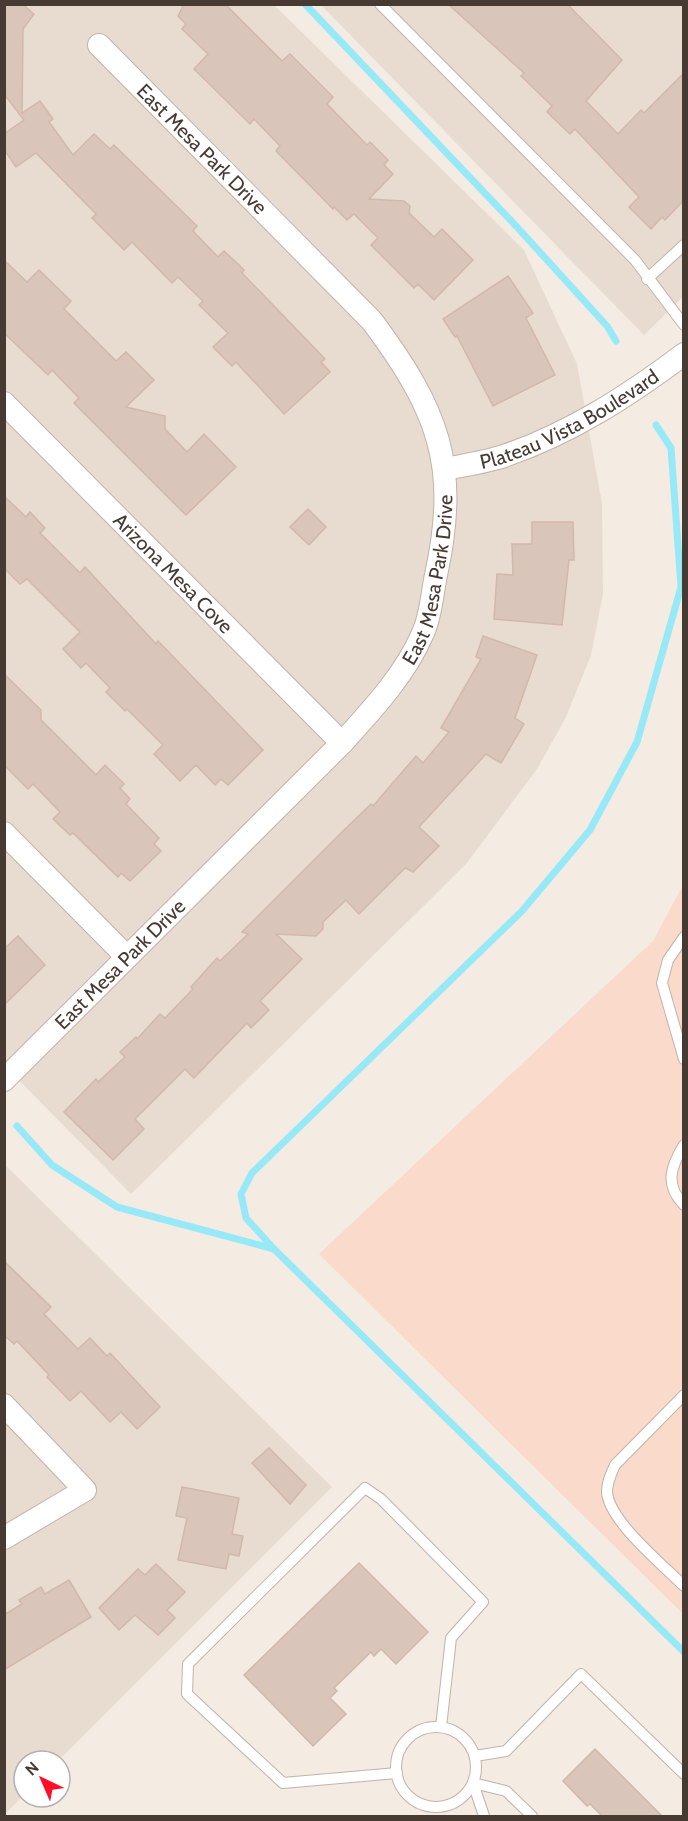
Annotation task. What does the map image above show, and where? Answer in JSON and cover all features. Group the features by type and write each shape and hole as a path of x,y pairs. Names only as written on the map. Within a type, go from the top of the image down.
{"street":[{"name":"East Mesa Park Drive","path":"4,1080 342,743 377,704 403,668 424,632 446,511 446,469 429,413 405,366 372,321 99,45"},
{"name":"Plateau Vista Boulevard","path":"446,469 503,456 566,431 634,391 684,354"},
{"name":"Arizona Mesa Cove","path":"4,403 342,743"},
{"path":"4,833 127,957"},
{"path":"4,1405 85,1490 4,1538"}],"lane":[{"path":"381,4 635,260 647,279 684,325"},
{"path":"647,279 684,245"},
{"path":"684,937 668,960 662,983 684,1059"},
{"path":"684,1145 673,1162 670,1177 672,1189 684,1205"},
{"path":"684,1395 615,1465 609,1478 607,1493 616,1516 684,1586"},
{"path":"396,1773 283,1783 187,1694 188,1664 365,1488 381,1499 483,1602 451,1638 441,1727"},
{"path":"475,1756 506,1751 581,1674 684,1774"},
{"path":"473,1783 455,1802 430,1806 408,1795 396,1773 399,1754 410,1737 421,1730 441,1727 460,1734 475,1756 473,1783 484,1816"},
{"path":"473,1783 506,1791 532,1816"}],"shaded area":[{"path":"4,5 274,5 524,250 577,364 602,504 603,594 591,655 566,717 537,769 466,864 131,1194 5,1066"},
{"path":"321,5 683,5 683,297 644,335"},
{"path":"683,885 683,1614 319,1254 653,941"},
{"path":"4,1164 332,1487 70,1749 12,1749 12,1807 5,1814"}],"building":[{"path":"4,4 22,4 34,14 23,29 22,113 40,101 53,119 49,122 73,155 94,134 110,149 114,145 197,226 193,231 218,257 224,251 244,270 242,273 325,359 321,362 330,372 284,414 236,362 232,366 213,347 228,333 199,305 203,301 178,277 172,283 132,242 124,250 92,218 96,214 36,153 16,167 4,149 4,134 24,120 4,94"},
{"path":"184,4 225,4 282,61 290,54 333,97 327,104 367,145 370,142 388,160 384,165 393,174 369,199 404,201 410,206 409,213 434,237 442,229 473,260 434,300 418,284 414,288 371,245 378,238 354,214 347,220 334,207 333,209 276,151 280,146 254,119 250,124 194,69 208,54 182,29 186,24 178,16"},
{"path":"448,4 567,4 622,60 586,101 618,134 641,110 644,113 684,73 684,200 665,220 662,217 651,229 629,207 639,197 575,129 570,134 547,112 552,106 521,76 524,73"},
{"path":"4,260 27,282 39,270 71,301 64,309 116,361 126,352 154,380 126,407 165,416 165,429 187,452 204,434 236,467 186,515 74,403 79,398 52,370 48,375 4,333"},
{"path":"508,276 533,313 526,318 555,375 493,406 457,336 455,337 443,319"},
{"path":"4,496 26,517 30,512 45,528 40,533 80,573 85,567 156,644 158,641 263,750 228,785 221,779 215,785 196,765 180,781 154,754 163,745 127,709 125,711 106,692 110,688 86,663 81,668 63,649 80,632 27,579 20,584 4,568"},
{"path":"308,509 326,527 309,545 290,527"},
{"path":"532,522 573,522 574,560 569,560 562,625 494,619 497,574 513,575 512,544 532,544"},
{"path":"483,636 537,655 515,718 524,724 501,763 486,754 419,827 439,846 413,872 405,868 359,914 346,900 323,922 323,929 316,936 276,934 302,959 260,1001 269,1010 251,1028 247,1023 194,1078 185,1069 135,1119 144,1129 113,1160 64,1112 96,1079 98,1082 125,1057 120,1052 136,1037 137,1039 160,1014 165,1018 193,989 191,987 217,958 220,961 248,934 242,932 371,804 373,806 416,756 423,763 449,732 441,728 481,659 476,657"},
{"path":"4,674 41,710 41,720 96,775 105,765 124,784 120,788 130,799 126,804 159,838 154,844 161,851 130,881 121,873 118,877 73,833 70,835 53,819 60,812 33,784 28,789 4,765"},
{"path":"18,936 45,965 4,1005 4,949"},
{"path":"4,1261 51,1307 44,1314 78,1349 90,1338 107,1356 110,1353 160,1407 137,1429 121,1412 110,1422 81,1391 70,1401 17,1341 14,1344 4,1335"},
{"path":"269,1448 306,1485 290,1504 252,1463"},
{"path":"182,1487 239,1498 232,1534 243,1536 239,1556 229,1554 226,1569 178,1560 187,1518 176,1516"},
{"path":"359,1563 428,1632 396,1664 381,1649 374,1656 371,1652 334,1688 337,1691 330,1698 346,1714 313,1746 244,1675"},
{"path":"156,1564 185,1592 167,1610 175,1618 158,1635 135,1615 119,1630 99,1608 138,1569 145,1575"},
{"path":"69,1580 91,1617 4,1670 4,1615 22,1604 19,1600 41,1587 45,1594"},
{"path":"595,1749 662,1816 602,1816 590,1804 587,1806 563,1781"}],"waterway":[{"path":"305,4 517,227 607,326 616,341"},
{"path":"274,1249 246,1218 241,1194 252,1173 522,911 590,830 637,742 681,587 671,448 656,425"},
{"path":"17,1126 52,1165 117,1207 274,1249 684,1652"}]}
